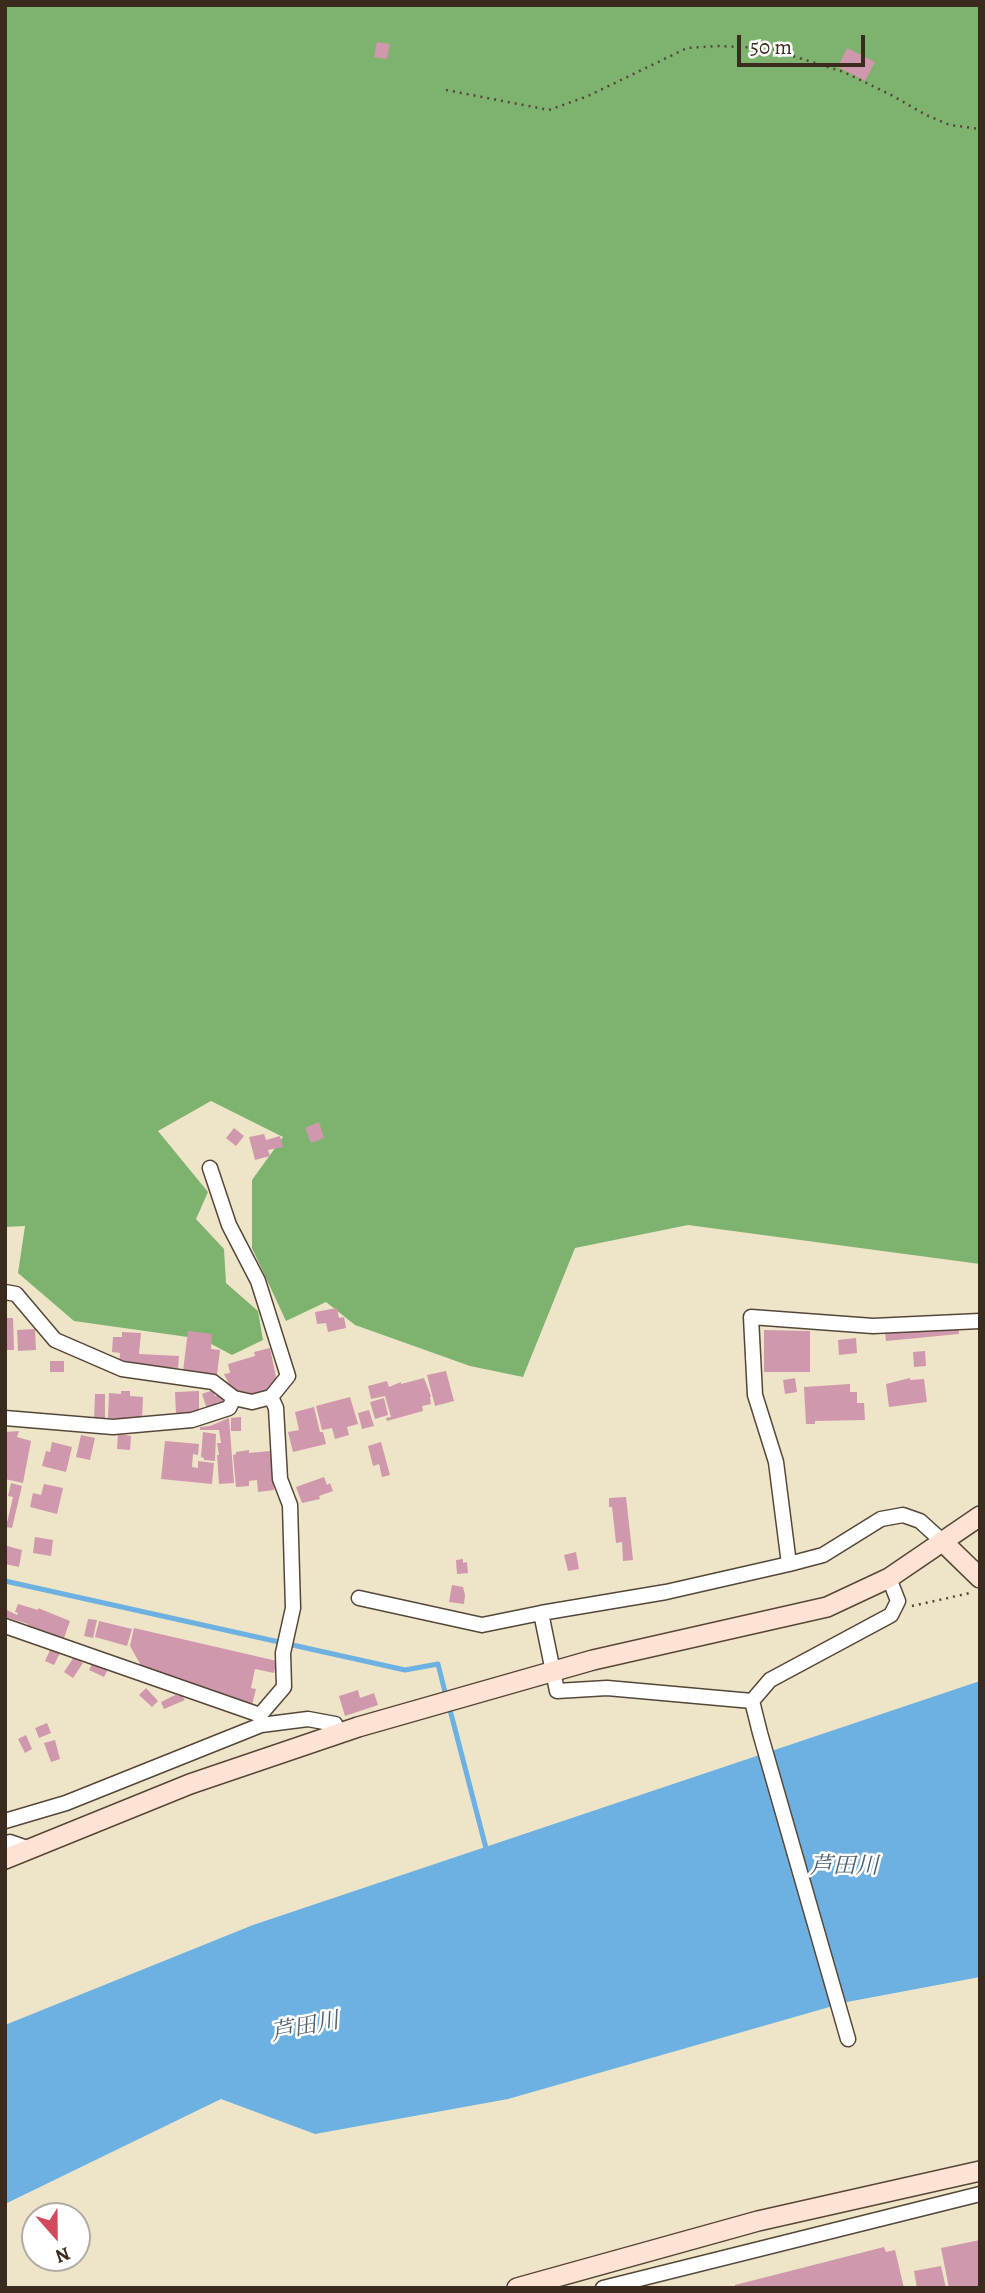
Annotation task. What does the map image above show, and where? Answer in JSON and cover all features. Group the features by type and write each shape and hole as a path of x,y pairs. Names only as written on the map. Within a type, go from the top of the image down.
{"street":[{"path":"5,1292 16,1294 55,1340 122,1369 213,1381 234,1398 253,1402 271,1397 288,1376 258,1281 229,1225 210,1168"},
{"path":"789,1564 776,1462 755,1395 751,1317 873,1326 980,1321"},
{"path":"260,1720 284,1687 283,1653 293,1608 290,1505 280,1479 276,1408 271,1397"},
{"path":"5,1418 113,1427 192,1420 229,1408 234,1398"},
{"path":"359,1598 482,1625 666,1592 789,1564 823,1555 881,1520 903,1515 920,1521 980,1578"},
{"path":"5,1859 190,1784 338,1733 593,1660 827,1607 889,1577 980,1516"},
{"path":"752,1701 770,1680 891,1615 898,1601 889,1577"},
{"path":"541,1613 557,1691 607,1688 752,1701"},
{"path":"5,1626 260,1720"},
{"path":"752,1701 848,2039"},
{"path":"5,1821 66,1804 260,1720 309,1718 335,1724 338,1733"},
{"path":"5,1843 10,1842 30,1849"},
{"path":"517,2288 758,2221 980,2171"},
{"path":"603,2288 980,2194"}],"path":[{"path":"446,90 550,110 588,96 687,48 767,48 844,72 950,125 980,129"}],"green space":[{"path":"5,5 980,5 980,1264 688,1225 575,1248 523,1377 470,1366 355,1325 326,1302 286,1321 252,1248 252,1180 283,1137 211,1101 158,1131 208,1192 196,1219 224,1249 226,1283 258,1311 263,1340 232,1355 202,1339 74,1321 18,1273 25,1226 5,1227"}],"water":[{"name":"芦田川","path":"980,1681 980,1977 847,2002 508,2099 315,2134 221,2099 5,2204 5,2025 253,1925"}],"building":[{"path":"377,42 390,44 387,59 374,57"},
{"path":"847,48 875,62 865,81 838,67"},
{"path":"319,1122 324,1138 311,1143 305,1128"},
{"path":"234,1128 244,1136 236,1146 226,1138"},
{"path":"264,1134 266,1140 280,1136 283,1147 268,1150 270,1156 255,1160 249,1137"},
{"path":"337,1308 339,1318 344,1317 346,1328 328,1332 326,1323 317,1324 315,1312"},
{"path":"5,1318 13,1318 14,1350 5,1350"},
{"path":"958,1324 959,1334 886,1341 885,1331"},
{"path":"35,1329 36,1350 18,1351 17,1330"},
{"path":"764,1330 810,1331 810,1372 764,1372"},
{"path":"188,1331 212,1334 211,1349 220,1350 217,1375 183,1371"},
{"path":"122,1332 141,1333 139,1354 179,1356 178,1368 119,1364 120,1353 112,1352 113,1337 122,1337"},
{"path":"856,1338 857,1353 839,1355 838,1340"},
{"path":"270,1348 277,1382 265,1392 244,1397 231,1388 224,1374 230,1373 228,1364 255,1356 254,1352"},
{"path":"925,1351 926,1366 914,1367 913,1352"},
{"path":"50,1361 64,1361 64,1372 50,1372"},
{"path":"446,1371 454,1401 435,1406 427,1375"},
{"path":"424,1378 431,1404 422,1406 423,1411 387,1421 386,1418 391,1417 385,1396 371,1399 368,1386 387,1381 389,1387"},
{"path":"795,1378 797,1392 785,1394 783,1380"},
{"path":"910,1378 924,1379 927,1402 889,1407 886,1384"},
{"path":"850,1384 850,1392 857,1392 857,1403 864,1403 865,1420 815,1421 815,1424 806,1424 804,1387"},
{"path":"213,1390 215,1396 221,1394 225,1406 208,1412 202,1394"},
{"path":"121,1391 130,1391 130,1396 143,1397 142,1420 108,1418 109,1393 121,1394"},
{"path":"199,1391 199,1414 176,1414 175,1392"},
{"path":"95,1394 105,1394 105,1419 94,1419"},
{"path":"350,1397 358,1424 347,1427 349,1435 335,1439 332,1428 322,1430 316,1406"},
{"path":"384,1398 388,1415 375,1419 370,1402"},
{"path":"314,1407 326,1444 293,1452 288,1432 299,1430 295,1412"},
{"path":"369,1410 374,1426 362,1429 358,1413"},
{"path":"241,1417 241,1431 231,1431 231,1418"},
{"path":"229,1418 234,1483 219,1484 219,1430 200,1430 200,1427"},
{"path":"19,1431 17,1437 31,1441 23,1483 5,1479 5,1432"},
{"path":"203,1432 216,1434 215,1461 201,1457"},
{"path":"118,1434 131,1436 130,1450 117,1449"},
{"path":"81,1435 95,1438 90,1460 76,1457"},
{"path":"165,1441 199,1444 198,1455 193,1454 192,1467 198,1468 198,1461 214,1463 212,1484 161,1479"},
{"path":"52,1442 72,1447 66,1472 42,1466"},
{"path":"381,1442 390,1475 382,1477 379,1464 373,1466 368,1446"},
{"path":"249,1450 249,1453 270,1451 274,1490 258,1492 257,1480 249,1481 249,1486 236,1487 233,1455"},
{"path":"324,1477 333,1491 319,1496 320,1499 302,1503 296,1487"},
{"path":"11,1483 22,1486 12,1528 6,1527 13,1497 8,1496"},
{"path":"44,1484 63,1488 57,1514 30,1507 33,1493 41,1495"},
{"path":"626,1497 633,1560 623,1561 622,1542 616,1543 609,1498"},
{"path":"35,1537 53,1540 51,1556 33,1553"},
{"path":"7,1546 22,1550 19,1567 5,1564"},
{"path":"576,1552 579,1569 568,1571 564,1555"},
{"path":"463,1559 463,1563 467,1562 468,1573 457,1574 456,1560"},
{"path":"452,1585 463,1587 464,1604 449,1602"},
{"path":"18,1604 38,1608 70,1621 64,1638 5,1617 7,1610 17,1615 15,1612"},
{"path":"88,1619 97,1620 93,1638 84,1636"},
{"path":"99,1621 132,1629 127,1646 95,1637"},
{"path":"134,1628 277,1661 274,1673 255,1669 251,1688 256,1689 252,1705 143,1669 130,1646"},
{"path":"52,1646 61,1651 54,1665 45,1661"},
{"path":"74,1657 83,1663 73,1678 64,1672"},
{"path":"93,1662 108,1669 104,1677 89,1670"},
{"path":"146,1688 158,1701 152,1707 139,1695"},
{"path":"358,1690 360,1698 374,1693 378,1705 345,1716 339,1696"},
{"path":"175,1695 182,1696 185,1700 164,1709 161,1702"},
{"path":"47,1723 51,1733 39,1738 35,1728"},
{"path":"26,1735 32,1749 25,1753 18,1739"},
{"path":"55,1740 60,1759 51,1762 44,1743"},
{"path":"980,2240 980,2288 949,2288 941,2248"},
{"path":"884,2247 886,2252 895,2250 904,2288 735,2288 735,2285"},
{"path":"941,2266 946,2288 917,2288 914,2271"}],"waterway":[{"path":"5,1581 405,1670 438,1664 446,1696"},
{"path":"449,1706 487,1852"}]}
